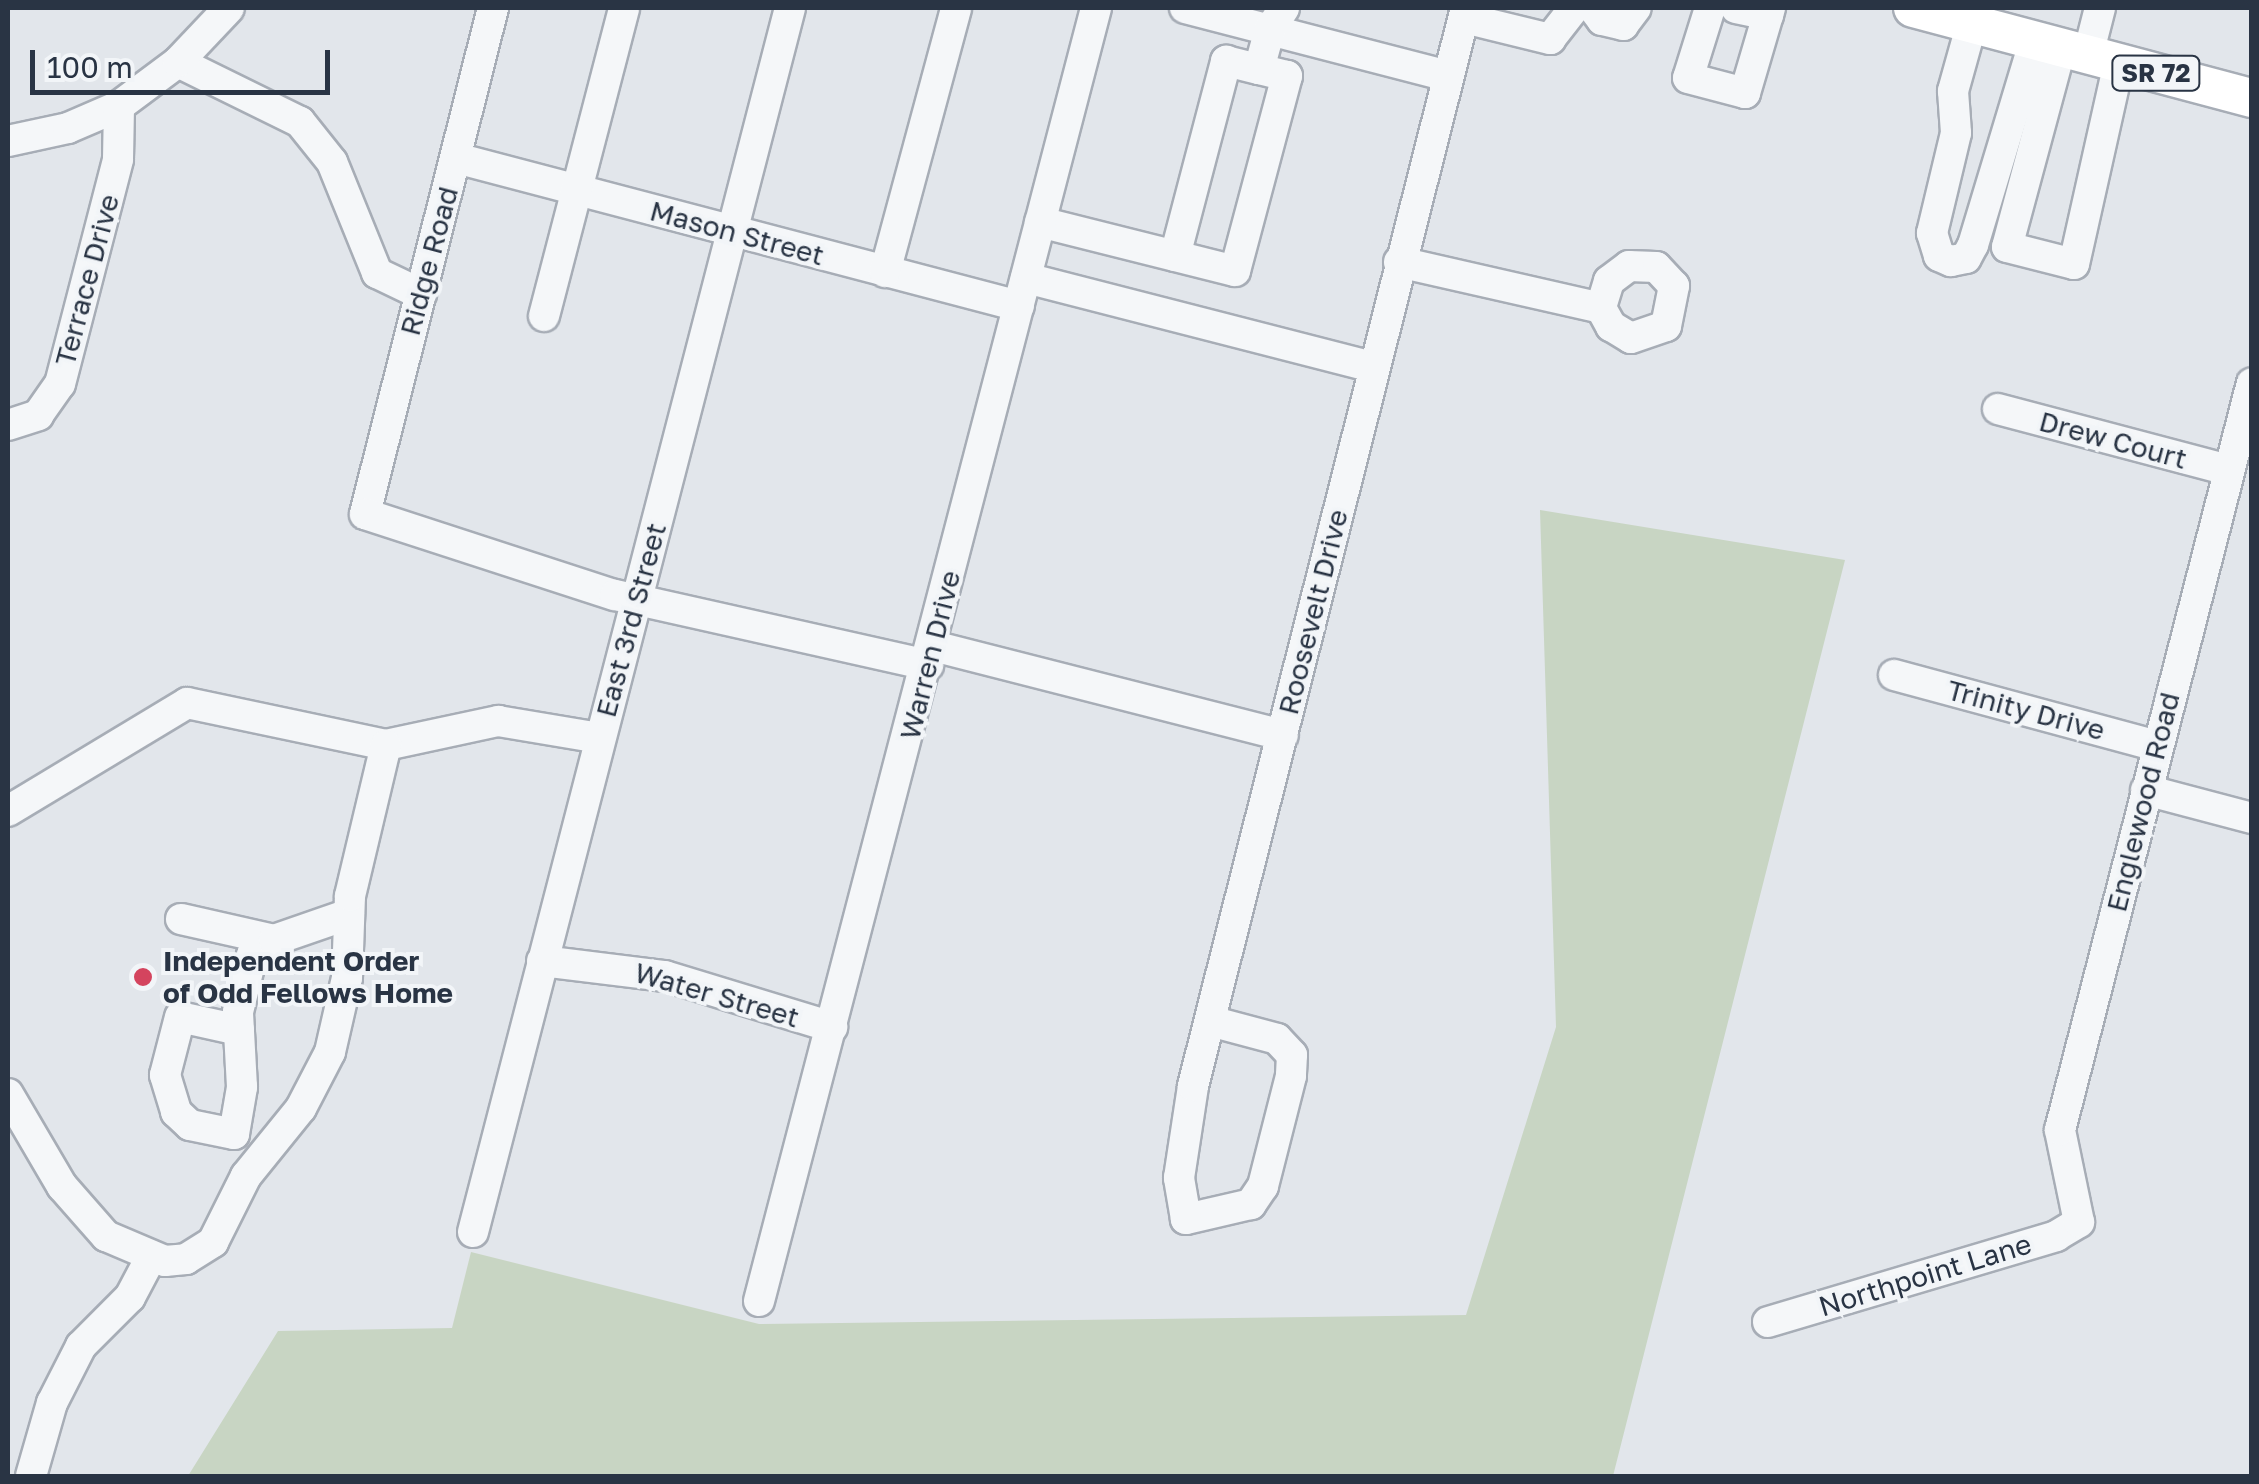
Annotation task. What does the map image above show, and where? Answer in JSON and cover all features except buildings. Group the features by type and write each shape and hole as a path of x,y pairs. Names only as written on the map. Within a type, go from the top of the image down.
{"main road":[{"name":"SR 72","path":"1913,8 1961,24 2252,98"}],"street":[{"path":"8,141 68,128 119,106 178,62 229,8"},
{"name":"Ridge Road","path":"493,8 365,514 636,600"},
{"path":"544,316 624,8"},
{"name":"East 3rd Street","path":"473,1232 790,8"},
{"path":"885,272 956,8"},
{"name":"Warren Drive","path":"759,1301 1096,8"},
{"path":"1185,8 1273,15 1448,76"},
{"path":"1465,13 1550,39 1574,8"},
{"path":"1593,8 1602,20 1623,25 1636,8"},
{"path":"1710,8 1688,78 1746,93 1769,11 1736,8"},
{"path":"1961,24 1951,111 1956,132 1932,233 1938,256 1951,261 1966,258 1973,246 2032,83 2076,51 2100,8"},
{"name":"Roosevelt Drive","path":"1210,1021 1277,1039 1292,1055 1291,1076 1263,1186 1251,1204 1186,1219 1182,1145 1210,1021 1465,13"},
{"path":"1259,69 1273,15"},
{"path":"2032,83 2008,248 2074,264 2076,51"},
{"path":"1040,222 1175,256 1236,271 1287,76 1226,60 1175,256"},
{"path":"178,62 300,122 332,162 376,273 421,294"},
{"name":"Terrace Drive","path":"8,425 38,415 60,384 118,159 119,106"},
{"name":"Mason Street","path":"456,158 885,272 1022,292 1373,367"},
{"path":"1399,262 1601,308"},
{"name":"Englewood Road","path":"2079,1222 2060,1130 2252,383"},
{"name":"Drew Court","path":"1998,409 2229,470"},
{"path":"636,600 930,655 1283,735"},
{"name":"Trinity Drive","path":"1894,675 2157,746"},
{"path":"8,810 187,704 386,744 498,722 600,738"},
{"path":"8,1094 16,1126 82,1214 125,1250 150,1259 186,1259 213,1242 259,1160 301,1108 330,1052 347,978 349,914 386,744"},
{"path":"2146,790 2252,818"},
{"path":"234,1134 242,1087 239,1030 252,955 274,940 349,914"},
{"path":"182,919 274,940"},
{"name":"Water Street","path":"542,961 665,976 832,1027"},
{"path":"239,1030 180,1017 165,1075 176,1112 190,1124 234,1134 259,1160"},
{"name":"Northpoint Lane","path":"1768,1322 2056,1236 2079,1222"},
{"path":"30,1476 52,1403 81,1346 130,1297 150,1259"}],"green space":[{"path":"1540,510 1845,560 1613,1476 188,1476 278,1331 452,1328 471,1252 759,1324 1466,1315 1556,1027"}],"place":[{"name":"Independent Order of Odd Fellows Home","path":"143,977"}]}
